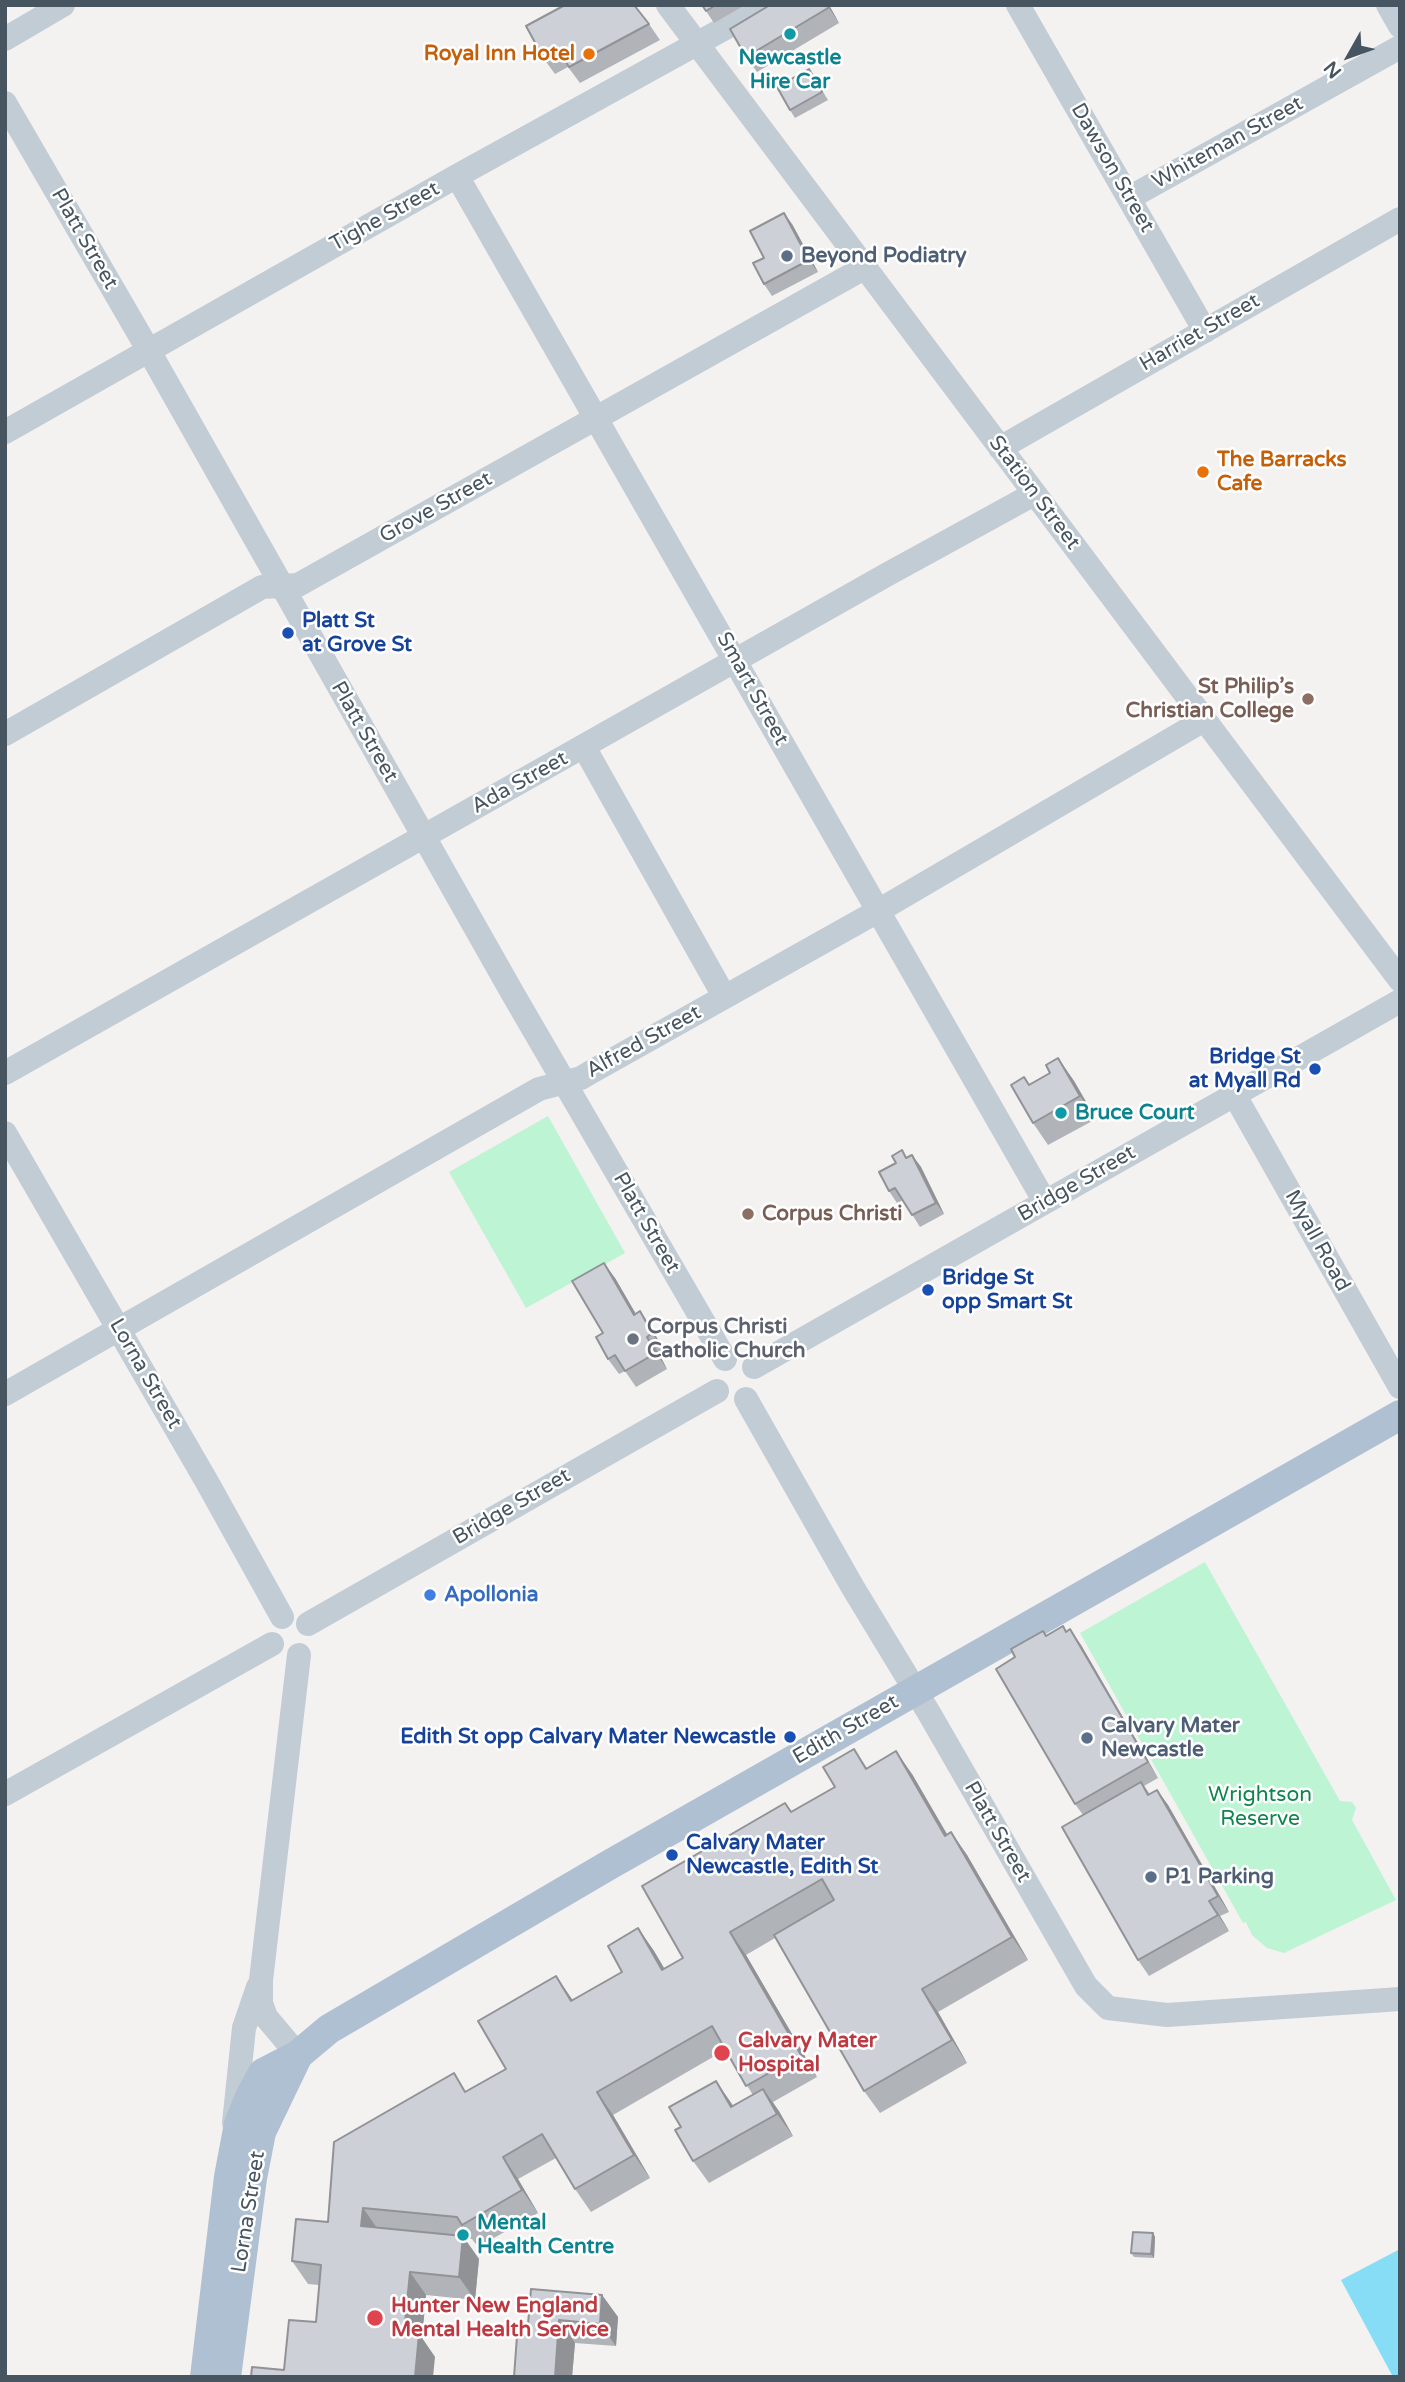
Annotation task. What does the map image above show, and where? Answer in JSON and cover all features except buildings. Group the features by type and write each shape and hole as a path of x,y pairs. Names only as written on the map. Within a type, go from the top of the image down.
{"main road":[{"name":"Edith Street","path":"298,2055 328,2029 609,1865 1400,1415"},
{"name":"Lorna Street","path":"205,2377 229,2177 239,2124 263,2073 298,2055"},
{"name":"Lorna Street","path":"226,2377 252,2178 261,2132 298,2055"}],"street":[{"path":"5,38 63,5"},
{"name":"Station Street","path":"668,5 1400,980"},
{"name":"Tighe Street","path":"5,432 457,176 767,5"},
{"name":"Dawson Street","path":"1018,5 1205,331"},
{"path":"1388,5 1400,26"},
{"name":"Whiteman Street","path":"1129,198 1400,47"},
{"name":"Platt Street","path":"5,103 149,351 563,1081 725,1359"},
{"name":"Smart Street","path":"457,176 1045,1202"},
{"name":"Harriet Street","path":"1000,448 1400,219"},
{"name":"Grove Street","path":"5,734 262,587 298,585 864,268"},
{"name":"Ada Street","path":"5,1073 736,659 1034,494"},
{"name":"Alfred Street","path":"5,1394 539,1089 581,1078 878,911 1204,720"},
{"path":"584,747 724,996"},
{"name":"Bridge Street","path":"754,1367 1400,1001"},
{"name":"Myall Road","path":"1234,1094 1400,1387"},
{"name":"Lorna Street","path":"5,1133 282,1617"},
{"path":"738,1357 750,1362 754,1367 756,1387 746,1399 730,1400 717,1391 714,1373 725,1359 738,1357"},
{"name":"Bridge Street","path":"308,1624 717,1391"},
{"name":"Platt Street","path":"746,1399 1086,1986 1108,2008 1167,2015 1400,1998"},
{"path":"282,1617 299,1617 308,1624 310,1641 308,1647 299,1655 283,1655 272,1644 271,1629 282,1617"},
{"path":"5,1794 272,1644"},
{"name":"Lorna Street","path":"298,2055 265,2017 261,2003 261,1980 299,1655"},
{"name":"Lorna Street","path":"229,2177 244,2028 261,1980"}],"green space":[{"path":"548,1116 625,1253 526,1308 449,1172"},
{"name":"Wrightson Reserve","path":"1205,1562 1340,1801 1352,1802 1356,1808 1352,1820 1396,1900 1284,1953 1267,1948 1252,1935 1246,1922 1243,1923 1080,1633"}],"water":[{"path":"1400,2249 1400,2377 1393,2377 1341,2280"}],"place":[{"name":"Newcastle Hire Car","path":"790,34"},
{"name":"Royal Inn Hotel","path":"589,54"},
{"name":"Beyond Podiatry","path":"787,256"},
{"name":"The Barracks Cafe","path":"1203,472"},
{"name":"Platt St at Grove St","path":"288,633"},
{"name":"St Philip’s Christian College","path":"1308,699"},
{"name":"Bridge St at Myall Rd","path":"1315,1069"},
{"name":"Bruce Court","path":"1061,1113"},
{"name":"Corpus Christi","path":"748,1214"},
{"name":"Bridge St opp Smart St","path":"928,1290"},
{"name":"Corpus Christi Catholic Church","path":"633,1339"},
{"name":"Apollonia","path":"430,1595"},
{"name":"Edith St opp Calvary Mater Newcastle","path":"790,1737"},
{"name":"Calvary Mater Newcastle","path":"1087,1738"},
{"name":"Calvary Mater Newcastle, Edith St","path":"672,1855"},
{"name":"P1 Parking","path":"1151,1877"},
{"name":"Calvary Mater Hospital","path":"722,2053"},
{"name":"Mental Health Centre","path":"463,2235"},
{"name":"Hunter New England Mental Health Service","path":"375,2318"}]}
